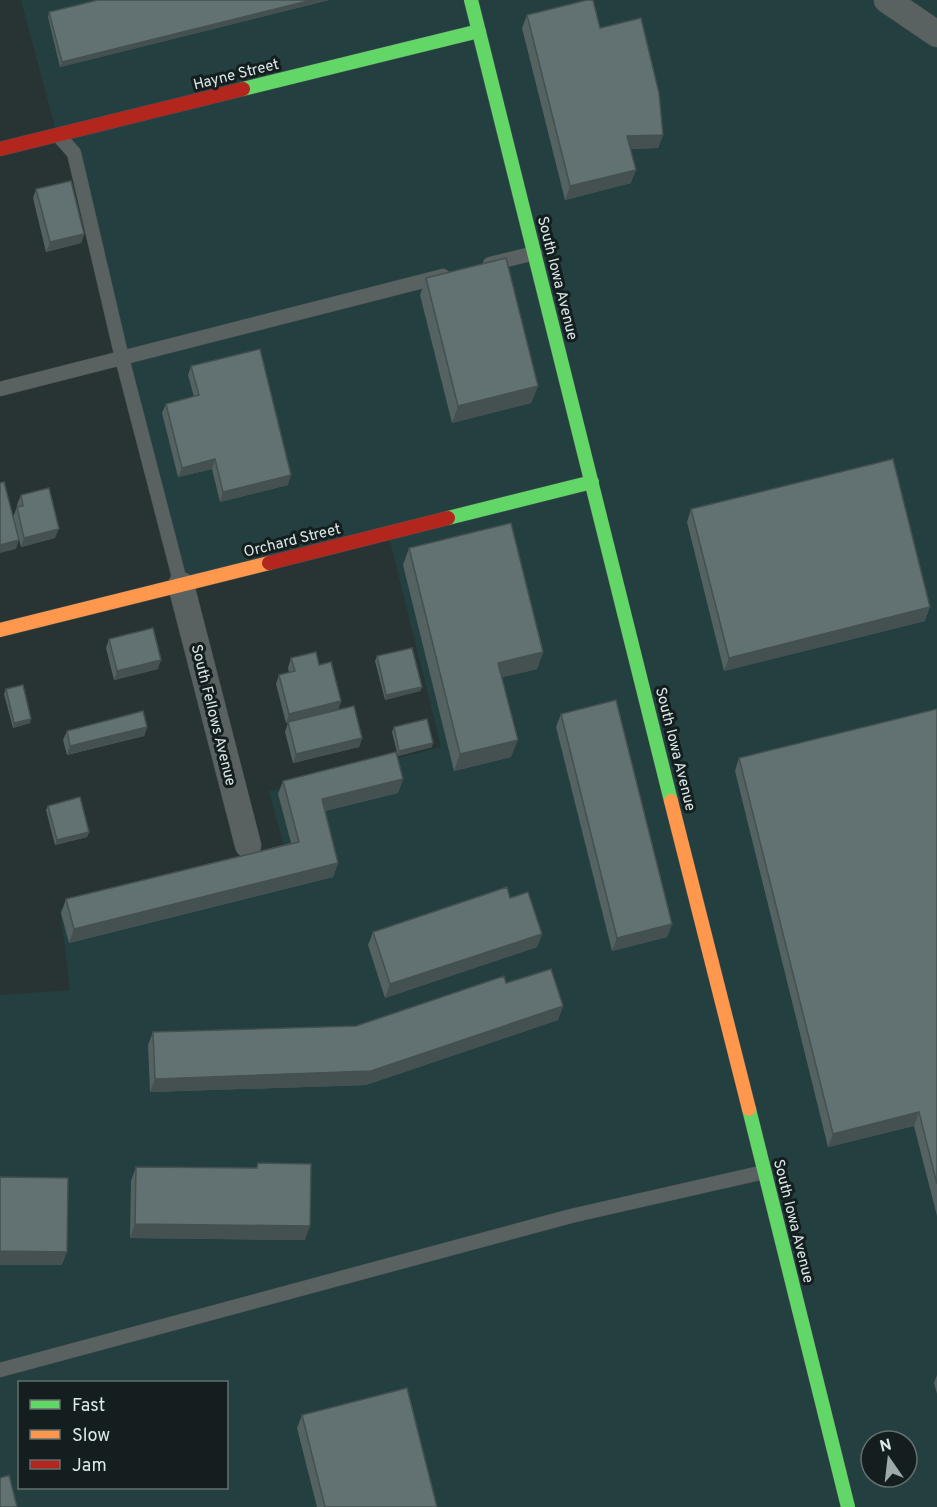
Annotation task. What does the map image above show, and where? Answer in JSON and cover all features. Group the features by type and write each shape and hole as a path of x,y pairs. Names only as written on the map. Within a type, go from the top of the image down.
{"main road":[{"name":"South Iowa Avenue","path":"475,1 479,32 848,1507"},
{"name":"Hayne Street","path":"0,149 479,32"},
{"name":"Orchard Street","path":"0,630 592,483"}],"street":[{"path":"887,0 937,34"},
{"name":"South Fellows Avenue","path":"181,585 248,845"}],"lane":[{"path":"57,135 74,153 122,358 181,585"},
{"path":"478,267 535,253"},
{"path":"0,389 455,273"},
{"path":"0,1370 571,1215 764,1172"}],"shaded area":[{"path":"21,0 937,0 937,1507 0,1507 0,995 70,990 60,909 285,850 269,791 441,747 388,533 181,585 74,153 57,135"}],"building":[{"path":"98,0 312,0 62,62 49,12"},
{"path":"593,0 600,28 641,18 659,93 663,135 627,136 636,170 570,186 527,15"},
{"path":"71,181 84,234 50,242 36,189"},
{"path":"506,258 538,386 458,406 426,278"},
{"path":"260,349 291,475 223,492 215,459 182,468 166,404 199,395 191,366"},
{"path":"893,459 930,607 729,658 691,509"},
{"path":"4,482 19,540 0,545 0,483"},
{"path":"49,488 59,529 24,538 17,507 23,506 21,495"},
{"path":"511,523 543,652 498,663 518,740 460,754 409,548"},
{"path":"153,628 161,660 117,671 109,639"},
{"path":"412,648 422,687 386,695 377,656"},
{"path":"316,652 319,665 331,662 341,701 289,714 279,675 295,671 291,658"},
{"path":"23,685 31,719 14,723 6,689"},
{"path":"616,700 672,924 617,938 561,714"},
{"path":"354,706 362,738 296,754 288,722"},
{"path":"937,709 937,1184 919,1112 833,1134 739,758"},
{"path":"143,711 147,727 70,746 67,731"},
{"path":"427,719 433,743 399,751 394,727"},
{"path":"396,752 403,779 322,799 338,863 74,929 66,899 299,842 283,781"},
{"path":"80,797 89,832 57,840 48,806"},
{"path":"507,887 510,898 528,892 542,934 390,984 373,932"},
{"path":"551,969 563,1006 371,1071 155,1079 153,1032 356,1026 504,976 506,983"},
{"path":"258,1163 311,1164 310,1226 135,1224 136,1167 257,1168"},
{"path":"0,1177 68,1178 67,1252 0,1251"},
{"path":"407,1388 437,1507 325,1507 302,1415"},
{"path":"9,1475 17,1507 0,1507 0,1478"}],"traffic: fast":[{"path":"471,0 671,801"},
{"path":"243,89 479,31"},
{"path":"448,518 592,482"},
{"path":"749,1109 848,1507"}],"traffic: slow":[{"path":"0,630 269,563"},
{"path":"671,801 749,1109"}],"traffic: jam":[{"path":"0,149 243,89"},
{"path":"269,563 448,518"}]}
